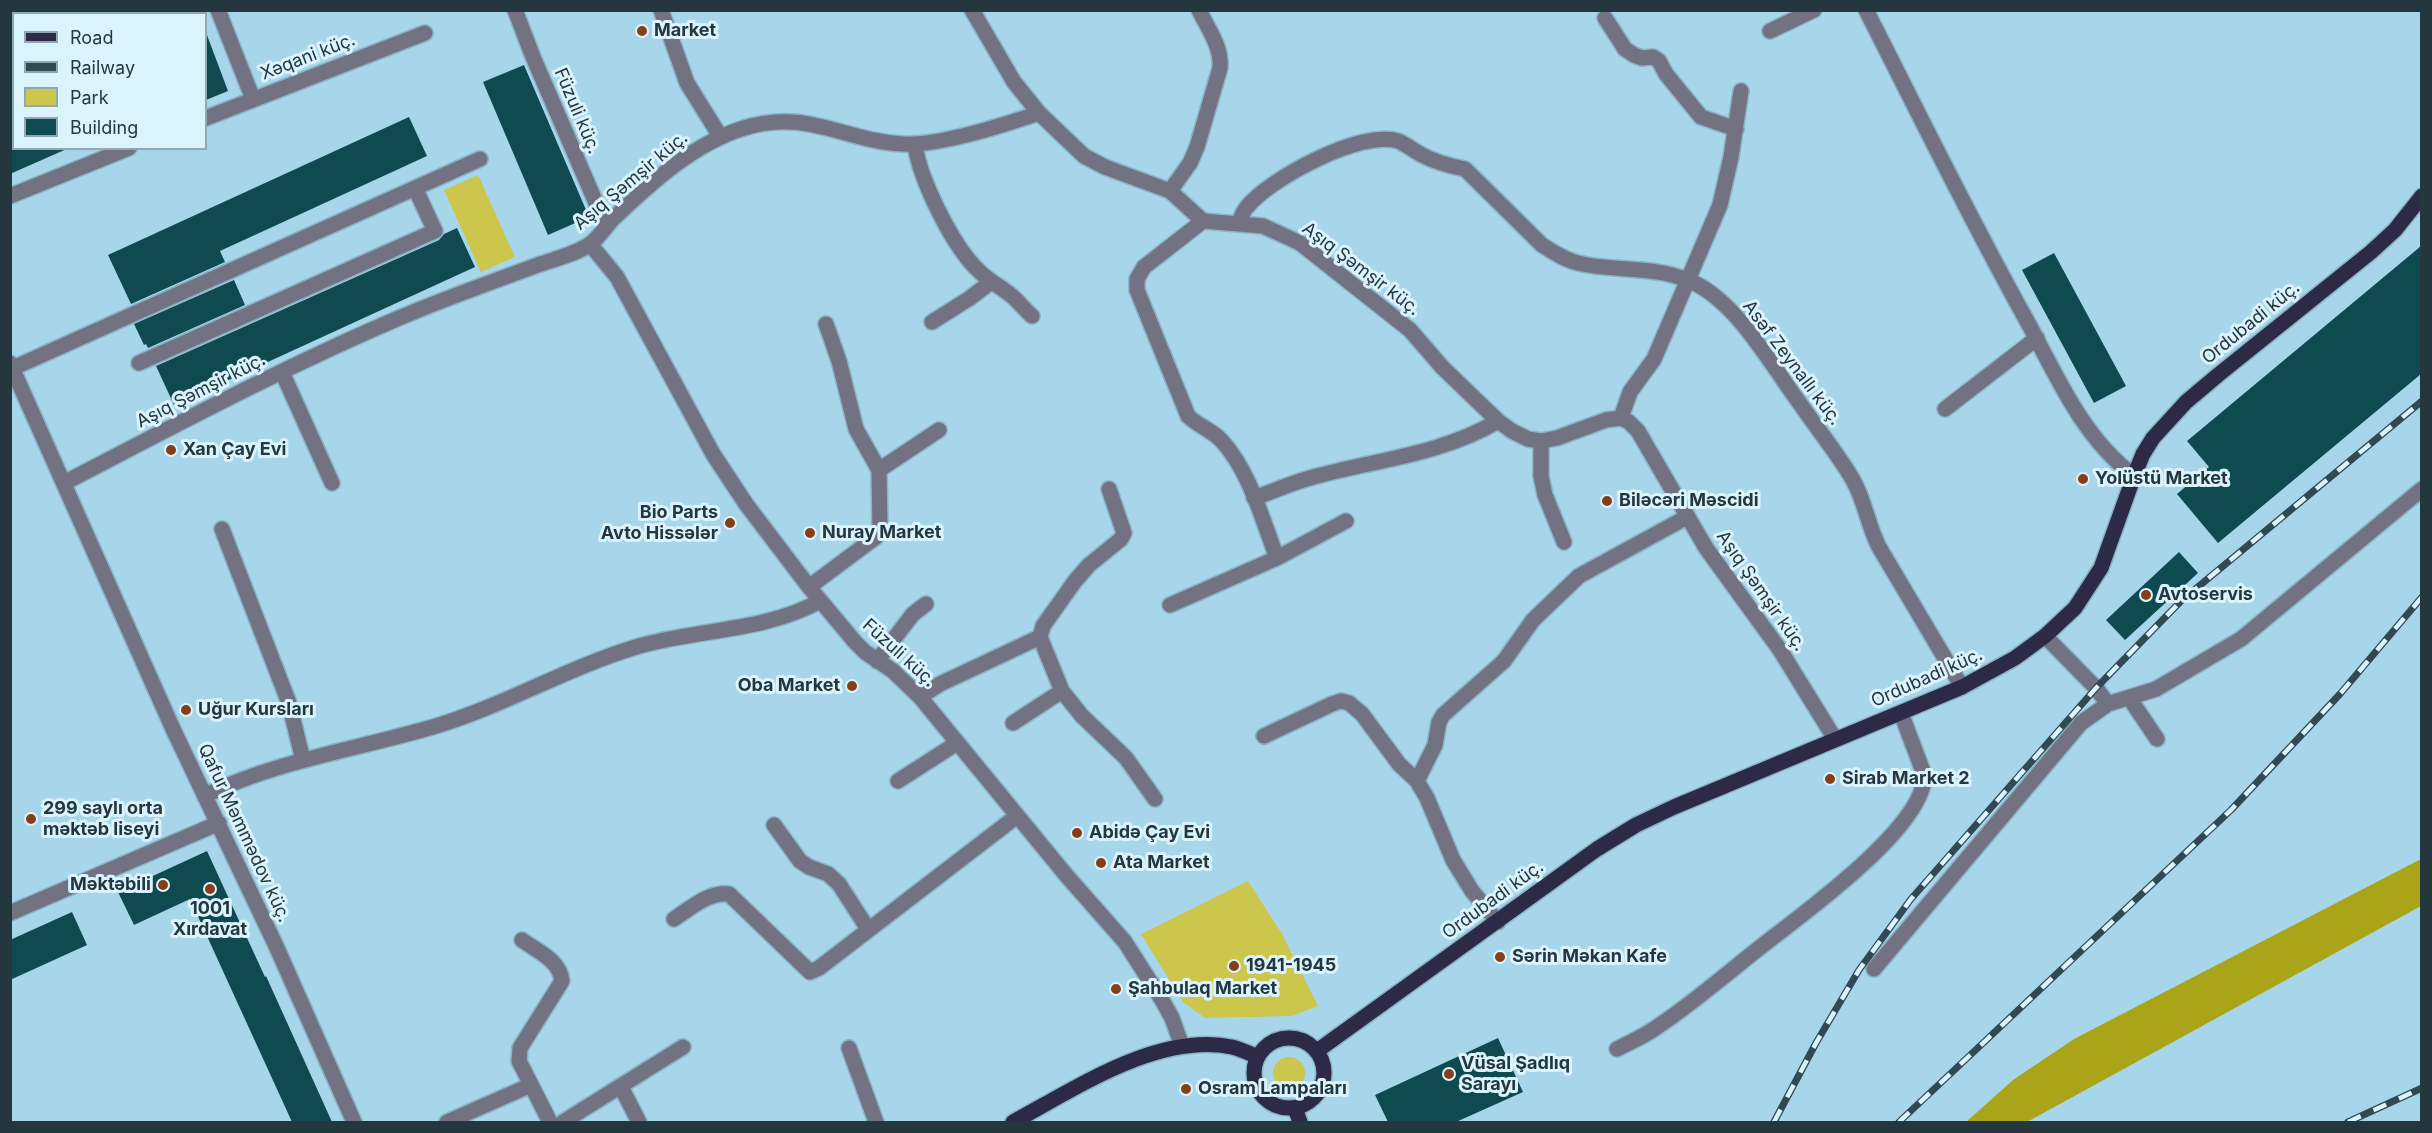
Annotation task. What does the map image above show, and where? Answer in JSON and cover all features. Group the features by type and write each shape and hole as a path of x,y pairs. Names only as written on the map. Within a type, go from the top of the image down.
{"main road":[{"name":"Ordubadi küç.","path":"1317,1051 1597,849 1636,825 1962,687 2007,663 2045,636 2075,608 2101,568 2134,476 2153,438 2186,402 2372,252 2395,230 2421,196"},
{"path":"1297,1038 1308,1043 1317,1051 1325,1073 1322,1086 1316,1096 1297,1115 1270,1103 1260,1094 1255,1082 1254,1069 1264,1048 1274,1041 1297,1038"},
{"path":"1013,1122 1115,1069 1148,1055 1182,1046 1203,1045 1232,1047 1258,1057"}],"street":[{"path":"218,10 253,99"},
{"name":"Füzuli küç.","path":"515,10 537,67 606,226"},
{"path":"661,10 687,82 720,136"},
{"path":"972,10 1014,82 1039,113 1084,156 1105,167 1170,190 1203,220 1144,267 1137,279 1137,290 1188,416 1194,423 1220,438 1240,464 1277,558"},
{"path":"1170,190 1190,163 1197,147 1220,68 1221,57 1218,47 1199,10"},
{"path":"1770,32 1814,10"},
{"path":"1866,10 1971,219 2085,426 2113,460 2134,476"},
{"path":"1605,18 1625,49 1642,58 1653,57 1659,61 1666,74 1701,117 1736,129"},
{"name":"Xəqani küç.","path":"207,118 425,33"},
{"path":"1564,542 1545,495 1541,476 1541,441 1557,438 1606,420 1621,418 1630,392 1654,360 1720,205 1736,129 1741,92"},
{"name":"Aşıq Şəmşir küç.","path":"64,483 282,372 399,318 590,244 606,226 679,163 720,136 765,122 786,120 809,123 878,142 915,145 1039,113"},
{"name":"Asəf Zeynallı küç.","path":"1239,223 1245,208 1253,200 1310,161 1358,144 1383,140 1397,141 1422,155 1471,173 1505,210 1556,254 1578,263 1650,270 1689,281 1713,294 1746,329 1846,469 1861,497 1879,548 1962,687"},
{"path":"915,145 923,176 955,241 977,270 1011,296 1032,316"},
{"path":"10,196 124,150"},
{"path":"12,366 480,159"},
{"path":"139,363 435,231 415,188"},
{"name":"Aşıq Şəmşir küç.","path":"1203,220 1212,223 1263,226 1300,243 1410,330 1442,367 1498,421 1528,439 1541,441"},
{"name":"Füzuli küç.","path":"590,244 617,277 731,484 809,587 855,642 893,671 920,697 1017,816 1125,942 1162,1000 1182,1046"},
{"path":"932,322 991,282"},
{"path":"809,587 876,537 880,530 879,470 856,429 843,383 840,361 826,324"},
{"path":"1945,409 2037,338"},
{"name":"Qafur Məmmədov küç.","path":"12,366 173,729 219,823 354,1122"},
{"path":"282,372 332,483"},
{"name":"Aşıq Şəmşir küç.","path":"1621,418 1638,431 1687,516 1726,577 1780,650 1835,739"},
{"path":"1254,498 1308,478 1453,442 1483,430 1498,421"},
{"path":"879,470 939,430"},
{"path":"1109,489 1124,533 1121,539 1089,565 1075,581 1043,626 1040,637 1062,691 1082,716 1126,758 1155,799"},
{"path":"1874,969 2081,723 2108,704 2156,689 2241,639 2421,489"},
{"path":"1417,781 1435,745 1439,722 1443,715 1504,661 1529,626 1548,606 1579,576 1597,564 1687,516"},
{"path":"1170,605 1277,558 1346,521"},
{"path":"222,529 289,703 303,760"},
{"path":"206,795 266,770 438,726 636,647 779,619 804,610 820,601"},
{"path":"877,661 913,614 926,604"},
{"path":"2045,636 2096,688 2108,704"},
{"path":"920,697 940,684 1040,637"},
{"path":"1013,723 1062,691"},
{"path":"2130,699 2157,739"},
{"path":"1264,736 1332,704 1341,701 1349,703 1362,714 1399,764 1417,781 1427,798 1453,860 1472,891 1498,921"},
{"path":"1617,1049 1656,1028 1694,999 1864,864 1891,836 1916,805 1925,782 1901,713"},
{"path":"898,781 957,743"},
{"path":"674,919 704,899 719,893 729,894 810,972 819,968 1017,816"},
{"path":"10,913 219,823"},
{"path":"774,825 800,861 808,867 828,874 839,885 868,929"},
{"path":"522,940 554,963 561,972 562,981 520,1048 519,1061 550,1122"},
{"path":"563,1122 683,1047"},
{"path":"849,1048 876,1122"},
{"path":"447,1122 531,1085"},
{"path":"621,1087 639,1122"}],"green space":[{"path":"478,175 515,257 481,272 444,190"},
{"path":"1248,881 1282,934 1318,1006 1291,1016 1205,1018 1183,1002 1141,934"},
{"path":"1289,1057 1300,1062 1305,1073 1300,1084 1289,1089 1278,1084 1273,1073 1278,1062"}],"shaded area":[{"path":"2421,859 2421,906 2027,1122 1966,1122 2013,1080 2074,1039"}],"building":[{"path":"207,35 228,91 207,100"},
{"path":"524,65 589,217 548,235 483,82"},
{"path":"409,117 427,156 220,251 225,262 131,304 108,255"},
{"path":"10,148 12,150 64,150 10,174"},
{"path":"457,228 475,267 174,405 156,366 439,240 444,234"},
{"path":"2421,246 2421,374 2218,543 2177,494 2209,467 2187,441"},
{"path":"2054,253 2126,386 2094,403 2022,270"},
{"path":"234,280 245,305 148,348 146,344 144,345 134,324"},
{"path":"2179,552 2198,573 2125,640 2106,620"},
{"path":"207,851 332,1122 292,1122 190,899 134,925 118,892"},
{"path":"72,912 87,945 10,980 10,940"},
{"path":"1498,1038 1523,1092 1456,1122 1388,1122 1375,1095"}],"railway":[{"path":"1774,1122 1816,1043 1859,970 1911,899 2096,688 2181,601 2422,401"},
{"path":"1899,1122 2231,810 2340,694 2422,597"},
{"path":"2348,1122 2422,1088"}],"place":[{"name":"Market","path":"642,31"},
{"name":"Xan Çay Evi","path":"171,450"},
{"name":"Yolüstü Market","path":"2083,479"},
{"name":"Biləcəri Məscidi","path":"1607,501"},
{"name":"Bio Parts Avto Hissələr","path":"730,523"},
{"name":"Nuray Market","path":"810,533"},
{"name":"Avtoservis","path":"2146,595"},
{"name":"Oba Market","path":"852,686"},
{"name":"Uğur Kursları","path":"186,710"},
{"name":"Sirab Market 2","path":"1830,779"},
{"name":"299 saylı orta məktəb liseyi","path":"31,819"},
{"name":"Abidə Çay Evi","path":"1077,833"},
{"name":"Ata Market","path":"1101,863"},
{"name":"Məktəbili","path":"163,885"},
{"name":"1001 Xırdavat","path":"210,889"},
{"name":"Sərin Məkan Kafe","path":"1500,957"},
{"name":"1941-1945","path":"1234,966"},
{"name":"Şahbulaq Market","path":"1116,989"},
{"name":"Vüsal Şadlıq Sarayı","path":"1449,1074"},
{"name":"Osram Lampaları","path":"1186,1089"}]}
